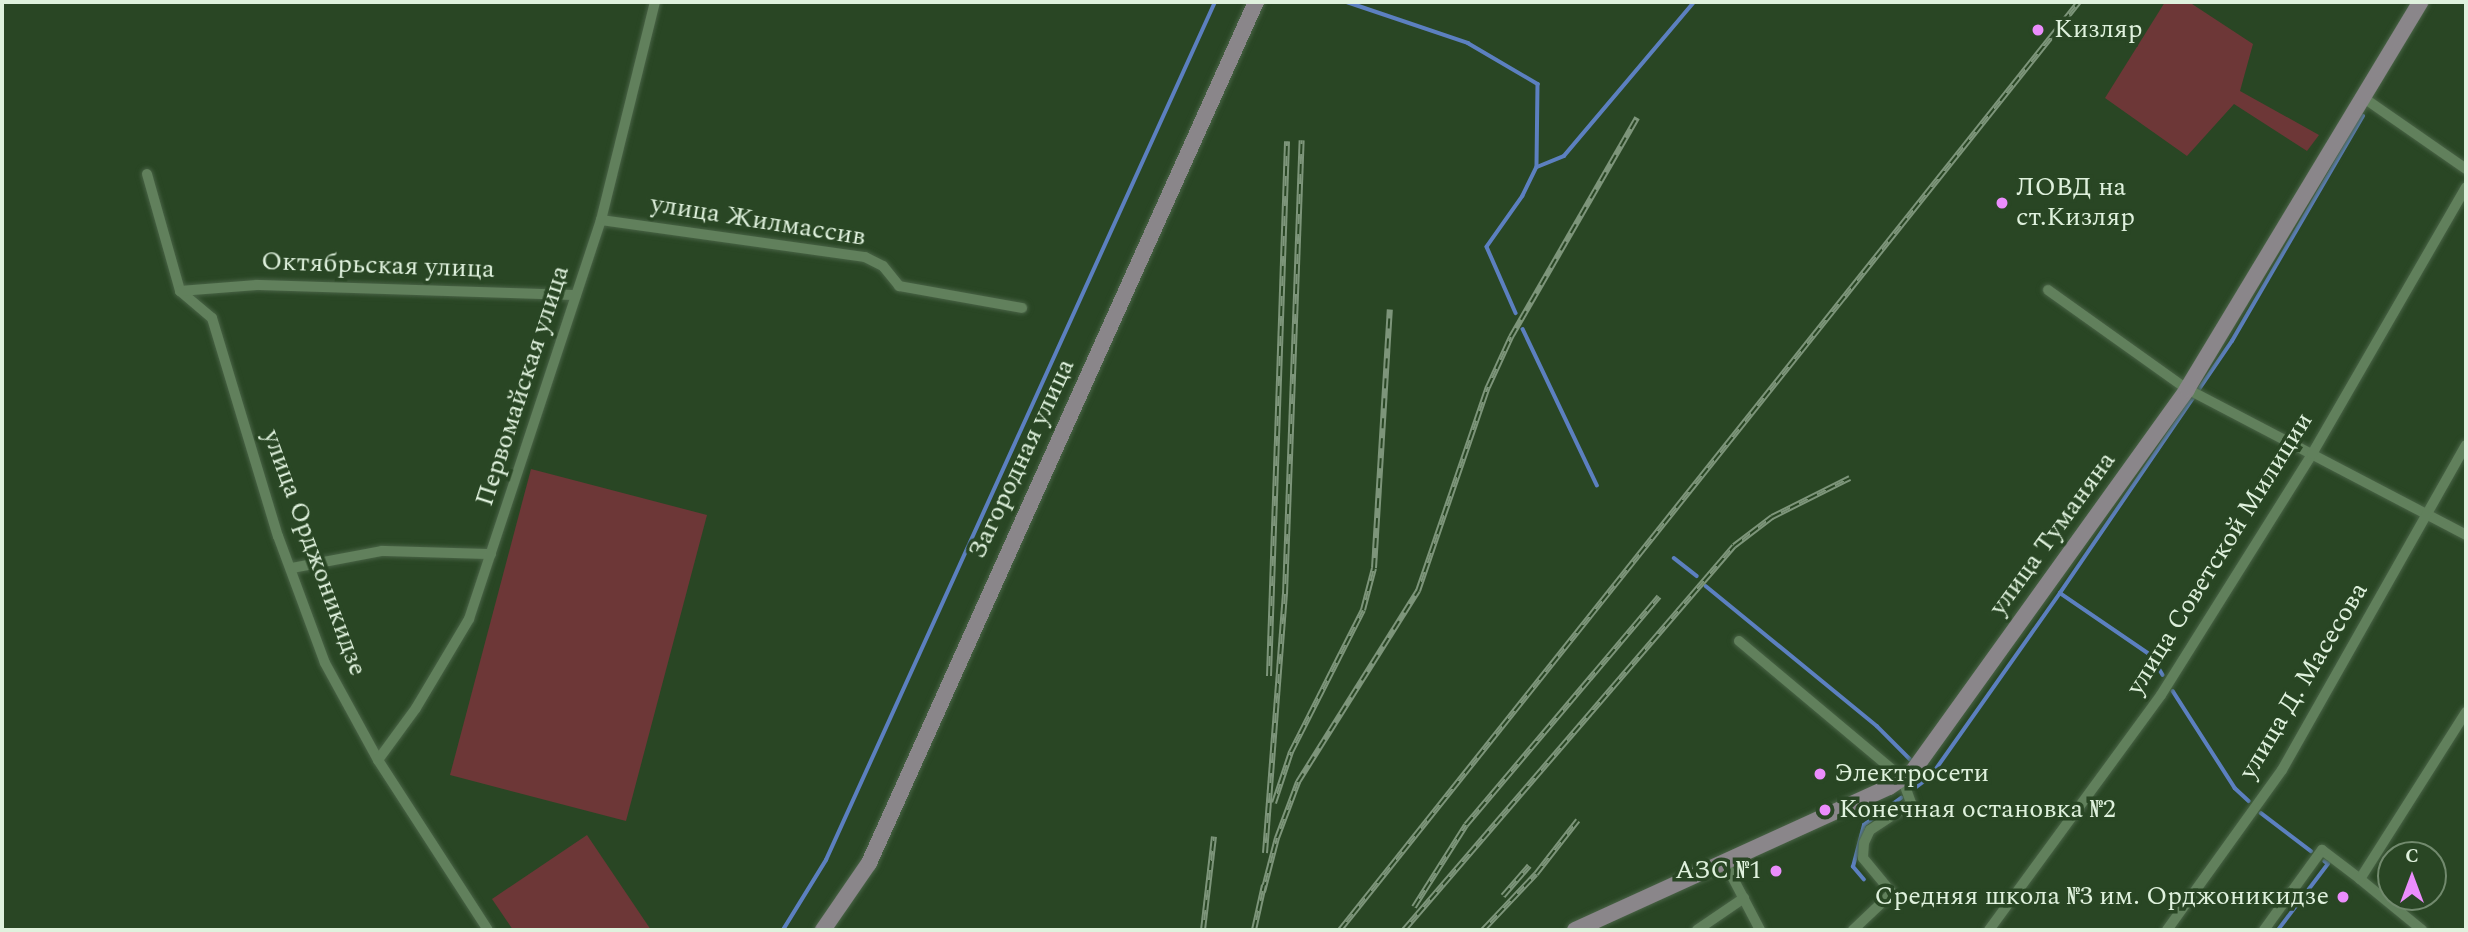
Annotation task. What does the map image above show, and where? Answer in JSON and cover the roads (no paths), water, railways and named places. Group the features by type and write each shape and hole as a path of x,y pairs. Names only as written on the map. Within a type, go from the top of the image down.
{"street":[{"name":"Первомайская улица","path":"377,760 416,708 469,619 601,220 654,2"},
{"name":"Загородная улица","path":"823,930 869,863 1256,2"},
{"name":"улица Туманяна","path":"1575,930 1913,771 2187,389 2420,2"},
{"path":"2361,96 2466,169"},
{"path":"147,174 180,290"},
{"name":"улица Советской Милиции","path":"1989,930 2161,695 2312,454 2466,187"},
{"name":"улица Жилмассив","path":"601,220 865,257 883,267 899,286 1022,308"},
{"name":"Октябрьская улица","path":"180,290 257,285 576,295"},
{"name":"улица Орджоникидзе","path":"180,290 212,318 278,536 325,663 377,760 488,930"},
{"path":"2048,290 2187,389 2466,536"},
{"name":"улица Д. Масесова","path":"2167,930 2282,770 2466,445"},
{"path":"292,568 382,551 491,554"},
{"path":"1739,641 1902,778 1911,803 1870,830 1864,843 1863,858 1892,893 1853,930"},
{"path":"2360,879 2466,712"},
{"path":"2264,930 2322,850 2422,930"},
{"path":"1724,861 1760,930"},
{"path":"1697,930 1744,898"}],"waterway":[{"path":"783,930 826,860 1215,2"},
{"path":"1347,2 1468,43 1538,84 1537,167 1523,196 1487,247 1516,313"},
{"path":"1537,167 1564,156 1694,2"},
{"path":"2060,593 2232,341 2363,116"},
{"path":"1523,329 1597,485"},
{"path":"1674,558 1697,576"},
{"path":"1706,586 1877,726 1910,759"},
{"path":"1924,772 1931,776 2060,593 2151,655 2163,675"},
{"path":"2173,691 2235,788 2249,801"},
{"path":"1915,788 1931,776"},
{"path":"1864,880 1853,867 1864,825 1901,798"},
{"path":"2261,813 2311,851"},
{"path":"2278,930 2328,864 2325,862"}],"railway":[{"path":"1340,930 2079,2"},
{"path":"1263,892 1277,838 1298,782 1418,591 1488,387 1511,337 1637,118"},
{"path":"1265,853 1285,594 1302,140"},
{"path":"1269,676 1287,141"},
{"path":"1274,803 1291,752 1363,610 1374,568 1390,309"},
{"path":"1404,930 1734,546 1772,517 1850,478"},
{"path":"1414,907 1466,825 1659,597"},
{"path":"1483,930 1536,874 1578,820"},
{"path":"1203,930 1214,837"},
{"path":"1503,896 1529,866"},
{"path":"1254,930 1264,885"}],"place":[{"name":"Кизляр","path":"2038,30"},
{"name":"ЛОВД на ст.Кизляр","path":"2002,203"},
{"name":"Электросети","path":"1820,774"},
{"name":"Конечная остановка №2","path":"1825,810"},
{"name":"АЗС №1","path":"1776,871"},
{"name":"Средняя школа №3 им. Орджоникидзе","path":"2343,897"}]}
